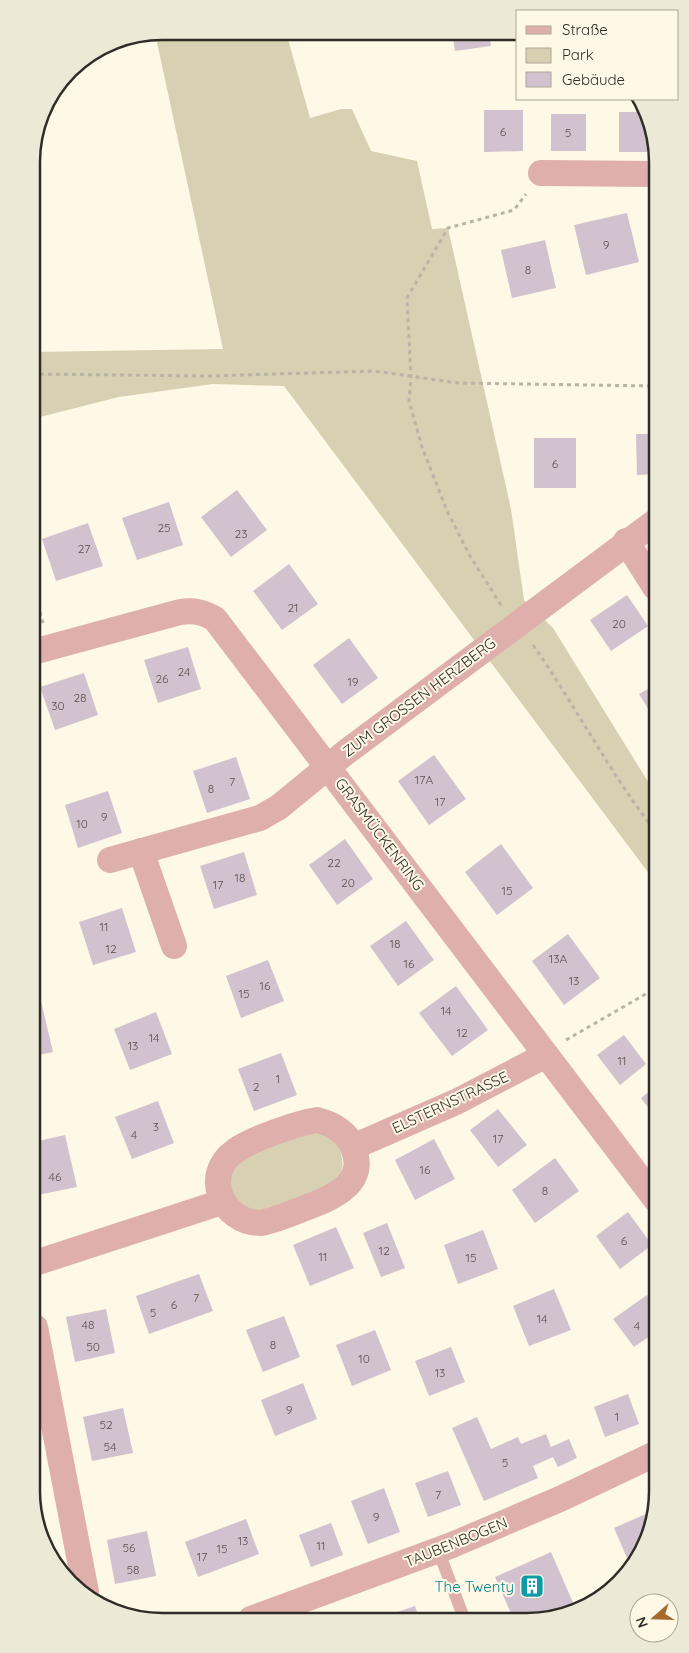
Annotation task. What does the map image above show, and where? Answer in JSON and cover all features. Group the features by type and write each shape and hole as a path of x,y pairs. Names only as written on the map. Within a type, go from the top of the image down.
{"street":[{"path":"541,173 649,174"},
{"name":"ZUM GROSSEN HERZBERG","path":"110,860 260,818 279,807 516,624 649,525"},
{"path":"626,541 649,577"},
{"name":"GRASMÜCKENRING","path":"42,650 180,612 192,610 204,613 215,619 329,767 555,1048 649,1189"},
{"path":"141,851 174,946"},
{"name":"ELSTERNSTRASSE","path":"353,1147 456,1102 555,1048"},
{"path":"317,1120 330,1123 341,1130 353,1147 356,1156 352,1178 345,1189 334,1197 276,1220 261,1223 249,1223 238,1218 222,1202 218,1185 219,1173 226,1160 234,1151 246,1145 304,1122 317,1120"},
{"path":"40,1261 222,1202"},
{"path":"40,1353 85,1585"},
{"name":"TAUBENBOGEN","path":"267,1613 438,1550 560,1499 649,1457"}],"lane":[{"path":"438,1550 462,1613"}],"path":[{"path":"541,173 514,210 448,228 407,298 411,378 409,401 435,483 470,556 495,596 561,685 624,789 649,822"},
{"path":"40,374 208,376 375,371 411,378 482,384 649,386"},
{"path":"40,636 42,650"},
{"path":"555,1048 649,992"}],"green space":[{"path":"157,40 288,40 310,118 341,109 352,109 371,151 417,161 432,229 448,228 511,509 524,600 553,628 649,783 649,874 284,386 213,384 119,397 40,417 40,352 223,349"},
{"path":"313,1129 336,1140 342,1162 342,1172 337,1183 261,1216 238,1206 228,1182 237,1159"}],"building":[{"path":"453,40 490,40 491,46 455,51"},
{"path":"484,110 523,110 523,151 484,152"},
{"path":"619,112 638,112 645,130 648,152 619,152"},
{"path":"551,114 586,114 586,151 551,151"},
{"path":"627,213 639,262 586,275 574,225"},
{"path":"545,240 556,288 512,298 501,250"},
{"path":"636,434 649,434 649,474 637,475"},
{"path":"534,438 576,438 576,488 534,488"},
{"path":"237,490 267,530 231,557 201,517"},
{"path":"169,502 183,545 137,560 122,518"},
{"path":"88,523 103,566 56,581 42,539"},
{"path":"289,564 318,604 282,630 253,591"},
{"path":"627,595 648,626 611,651 590,620"},
{"path":"349,638 378,678 342,704 313,665"},
{"path":"188,647 201,689 158,703 144,660"},
{"path":"84,673 98,715 55,730 40,687"},
{"path":"649,688 649,710 639,694"},
{"path":"434,755 466,799 429,825 398,781"},
{"path":"236,757 250,799 207,813 193,771"},
{"path":"108,791 122,833 78,848 65,805"},
{"path":"345,839 373,879 337,905 309,865"},
{"path":"501,844 533,888 497,915 465,872"},
{"path":"244,852 257,895 214,909 200,866"},
{"path":"122,908 136,952 93,965 79,922"},
{"path":"406,921 434,960 398,986 370,946"},
{"path":"568,934 600,978 564,1005 532,961"},
{"path":"268,960 284,1001 241,1018 226,976"},
{"path":"456,986 488,1030 452,1056 419,1013"},
{"path":"40,1001 53,1052 40,1055"},
{"path":"156,1012 172,1054 130,1070 114,1029"},
{"path":"624,1035 646,1064 620,1085 597,1055"},
{"path":"281,1053 297,1095 254,1111 238,1069"},
{"path":"649,1092 649,1109 641,1098"},
{"path":"158,1101 174,1143 132,1159 115,1117"},
{"path":"498,1109 527,1145 498,1167 470,1130"},
{"path":"65,1135 77,1187 40,1195 40,1141"},
{"path":"434,1139 455,1179 415,1200 395,1160"},
{"path":"555,1158 579,1191 535,1223 512,1190"},
{"path":"628,1212 649,1241 649,1247 620,1269 596,1236"},
{"path":"387,1223 405,1268 381,1277 363,1233"},
{"path":"336,1227 354,1268 310,1286 293,1245"},
{"path":"483,1230 498,1269 458,1284 444,1245"},
{"path":"199,1274 213,1311 149,1334 136,1296"},
{"path":"554,1289 571,1330 529,1346 513,1306"},
{"path":"647,1295 649,1298 649,1337 634,1347 613,1319"},
{"path":"106,1309 115,1353 75,1362 66,1317"},
{"path":"284,1316 300,1357 263,1372 246,1330"},
{"path":"375,1330 391,1370 352,1386 336,1345"},
{"path":"451,1347 465,1382 429,1396 415,1361"},
{"path":"303,1383 317,1419 275,1436 261,1400"},
{"path":"628,1394 639,1424 605,1437 594,1407"},
{"path":"123,1408 133,1453 92,1461 83,1417"},
{"path":"477,1417 491,1449 518,1437 521,1444 546,1434 551,1447 569,1439 577,1458 558,1467 553,1457 533,1466 538,1478 484,1501 452,1428"},
{"path":"448,1471 461,1505 428,1517 415,1483"},
{"path":"384,1488 400,1532 368,1544 351,1501"},
{"path":"647,1513 640,1538 628,1559 614,1528"},
{"path":"246,1519 259,1554 198,1577 185,1542"},
{"path":"331,1523 343,1555 311,1567 299,1535"},
{"path":"147,1531 156,1576 115,1584 107,1540"},
{"name":"The Twenty","path":"551,1552 574,1604 543,1612 511,1613 495,1577"},
{"path":"415,1606 417,1613 395,1613"}],"place":[{"name":"The Twenty","path":"532,1586"}]}
